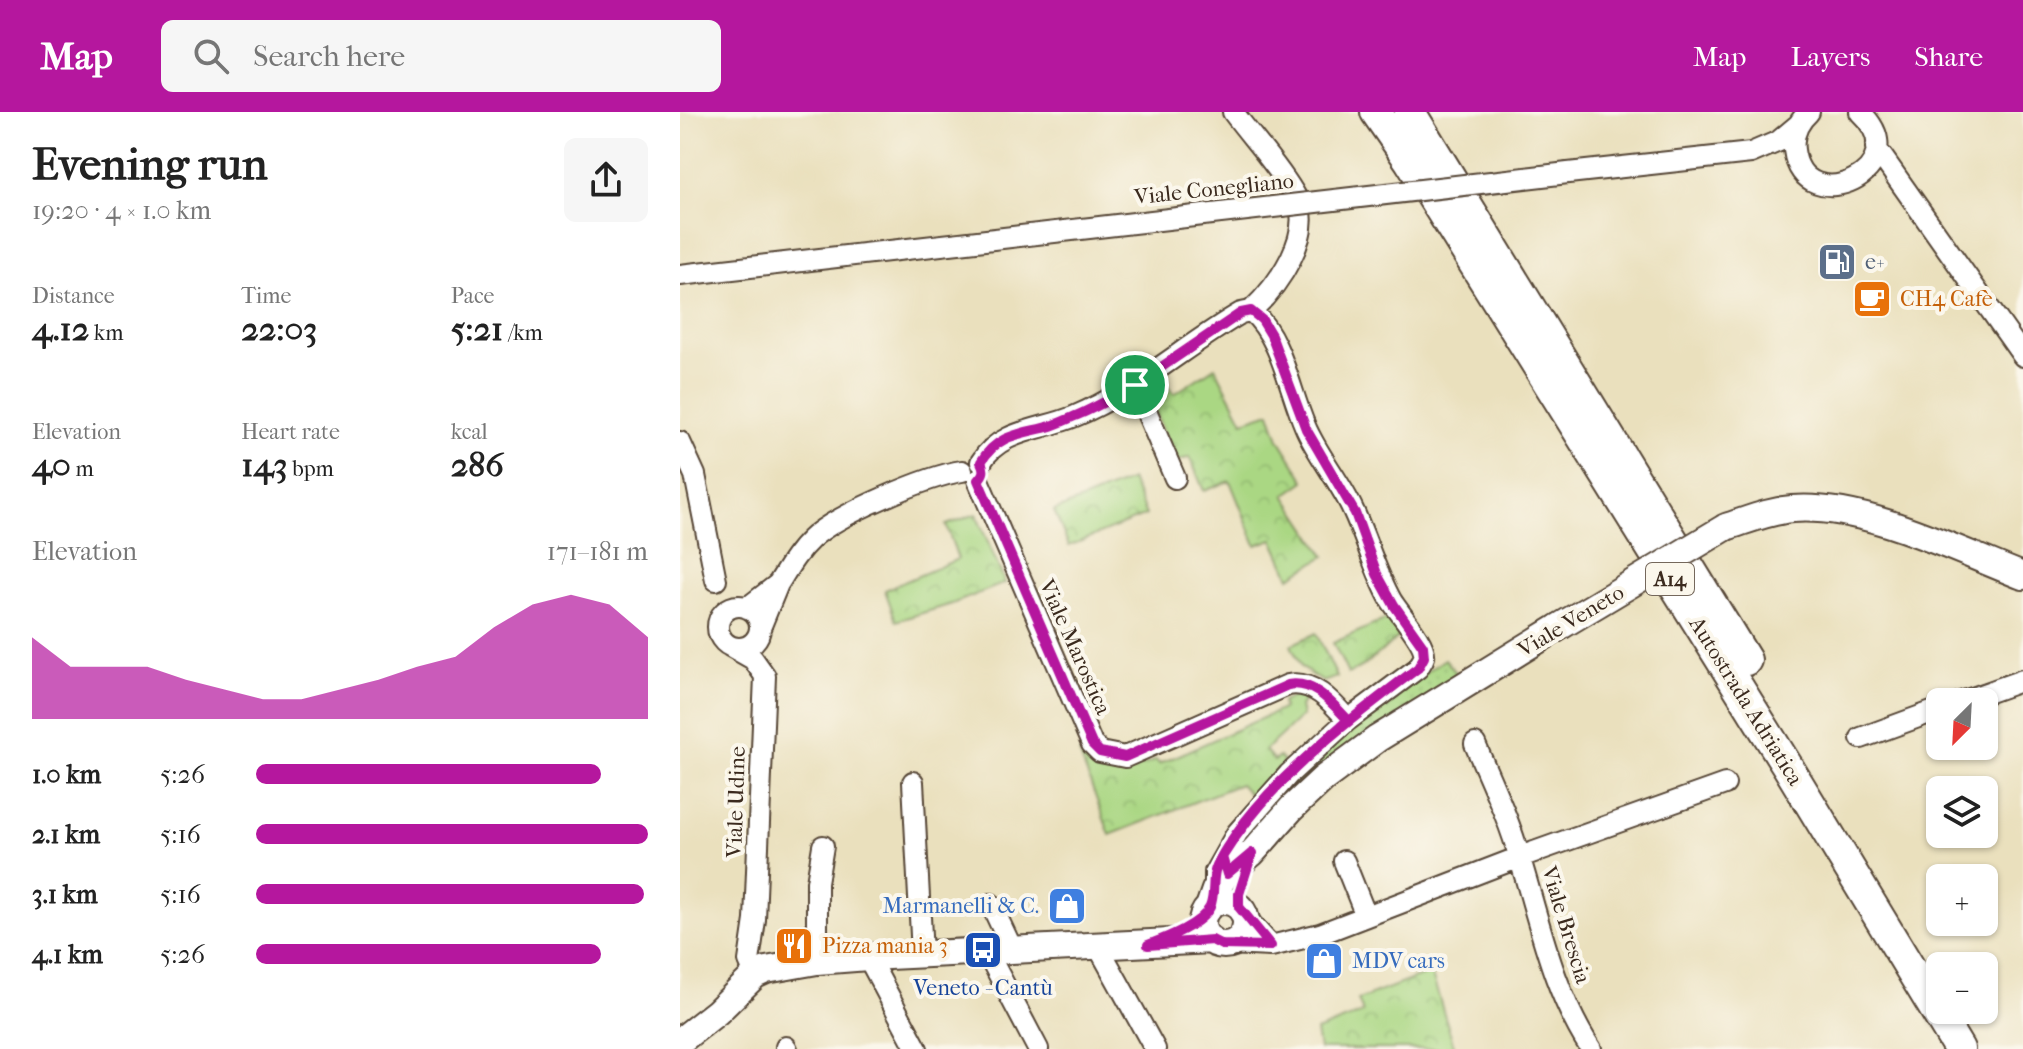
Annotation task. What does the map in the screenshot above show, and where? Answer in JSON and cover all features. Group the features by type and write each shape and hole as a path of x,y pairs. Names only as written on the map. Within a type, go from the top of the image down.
{"highway":[{"name":"Autostrada Adriatica","path":"1376,112 1410,161 1779,753 1959,1049"},
{"name":"Autostrada Adriatica","path":"1410,112 1926,957"},
{"path":"1967,1024 1982,1049"}],"main road":[{"name":"Viale Veneto","path":"1148,945 1186,928 1225,895 1252,853 1291,809 1344,762 1726,527 1769,512 1790,509 1843,510 1881,521 2023,576"},
{"path":"1225,895 1245,932 1241,938 1220,942 1203,928 1225,895"},
{"name":"Viale Veneto","path":"680,1041 717,1012 755,975 766,970 817,961 868,957 1220,942"}],"street":[{"path":"680,442 695,475 716,580 720,618 718,631 730,646 744,647 750,645 758,634 778,584 792,561 812,538 833,524 940,474 974,471 987,452 1009,437 1029,429 1049,427 1083,413 1135,385 1229,320 1251,311 1268,295 1284,271 1301,232 1298,199 1233,112"},
{"path":"1860,112 1871,125 1876,148 2023,356"},
{"path":"1803,171 1793,149 1806,116"},
{"name":"Viale Conegliano","path":"681,273 1751,153 1779,141 1806,116"},
{"path":"1876,148 1872,164 1861,176 1910,196"},
{"name":"Viale Conegliano","path":"1751,153 1781,159 1816,181 1831,186 1847,184 1861,176"},
{"path":"1251,311 1262,320 1271,335 1306,429 1355,513 1377,574 1423,646 1424,657 1418,668 1348,720 1289,774 1237,833 1225,895 1271,946"},
{"path":"1135,385 1175,478"},
{"name":"Viale Marostica","path":"974,471 1092,744 1100,752 1125,757 1296,683 1306,684 1348,720"},
{"path":"716,580 743,607 757,616 760,628"},
{"path":"720,618 728,609 743,607 778,584"},
{"name":"Viale Udine","path":"730,646 753,659 765,676 755,920 749,961 755,975"},
{"path":"1998,689 2023,680"},
{"path":"1861,738 1926,714"},
{"name":"Viale Brescia","path":"1475,744 1511,827 1556,983 1591,1049"},
{"path":"913,782 922,955"},
{"name":"Viale Veneto","path":"1220,942 1271,946 1292,943 1725,784"},
{"path":"817,961 817,882 823,846"},
{"path":"1344,861 1366,916"},
{"path":"991,904 1000,952 1038,1049"},
{"path":"1099,948 1155,1049"},
{"path":"868,957 910,1047"}],"green space":[{"path":"1215,367 1243,421 1270,412 1279,439 1305,481 1285,495 1325,556 1290,577 1273,539 1256,545 1230,481 1204,491 1190,457 1175,462 1146,387 1161,377 1174,394"},
{"path":"1131,480 1146,515 1069,546 1054,511"},
{"path":"976,514 1005,583 896,621 885,590 958,559 946,525"},
{"path":"1393,616 1402,634 1365,665 1348,674 1333,643"},
{"path":"1316,633 1337,677 1323,682 1301,667 1291,645"},
{"path":"1445,659 1458,675 1231,855 1286,785 1370,711"},
{"path":"1298,694 1305,698 1300,707 1302,716 1265,750 1274,761 1279,757 1284,762 1254,799 1240,784 1110,835 1079,753 1107,769 1125,770 1156,760 1159,764 1283,709 1282,702"},
{"path":"1431,972 1455,1049 1319,1049 1316,1031 1363,1013 1358,1000"}],"place":[{"name":"e+","path":"1837,262"},
{"name":"CH4 Cafè","path":"1872,299"},
{"name":"Marmanelli & C.","path":"1067,906"},
{"name":"Pizza mania 3","path":"794,946"},
{"name":"Veneto - Cantù","path":"983,950"},
{"name":"MDV cars","path":"1324,961"}],"route":[{"path":"1135,385 1083,413 1049,427 1029,429 1009,437 987,452 981,462 983,475 978,480 1092,744 1100,752 1125,757 1296,683 1306,684 1348,720 1289,774 1237,833 1222,857 1215,872 1215,890 1205,913 1186,928 1148,945 1212,940 1222,945 1271,946 1239,907 1239,894 1252,853 1227,874 1222,857 1237,833 1250,817 1289,774 1348,720 1418,668 1424,657 1423,646 1377,574 1355,513 1306,429 1271,335 1262,320 1251,311 1241,313 1135,385"}]}
